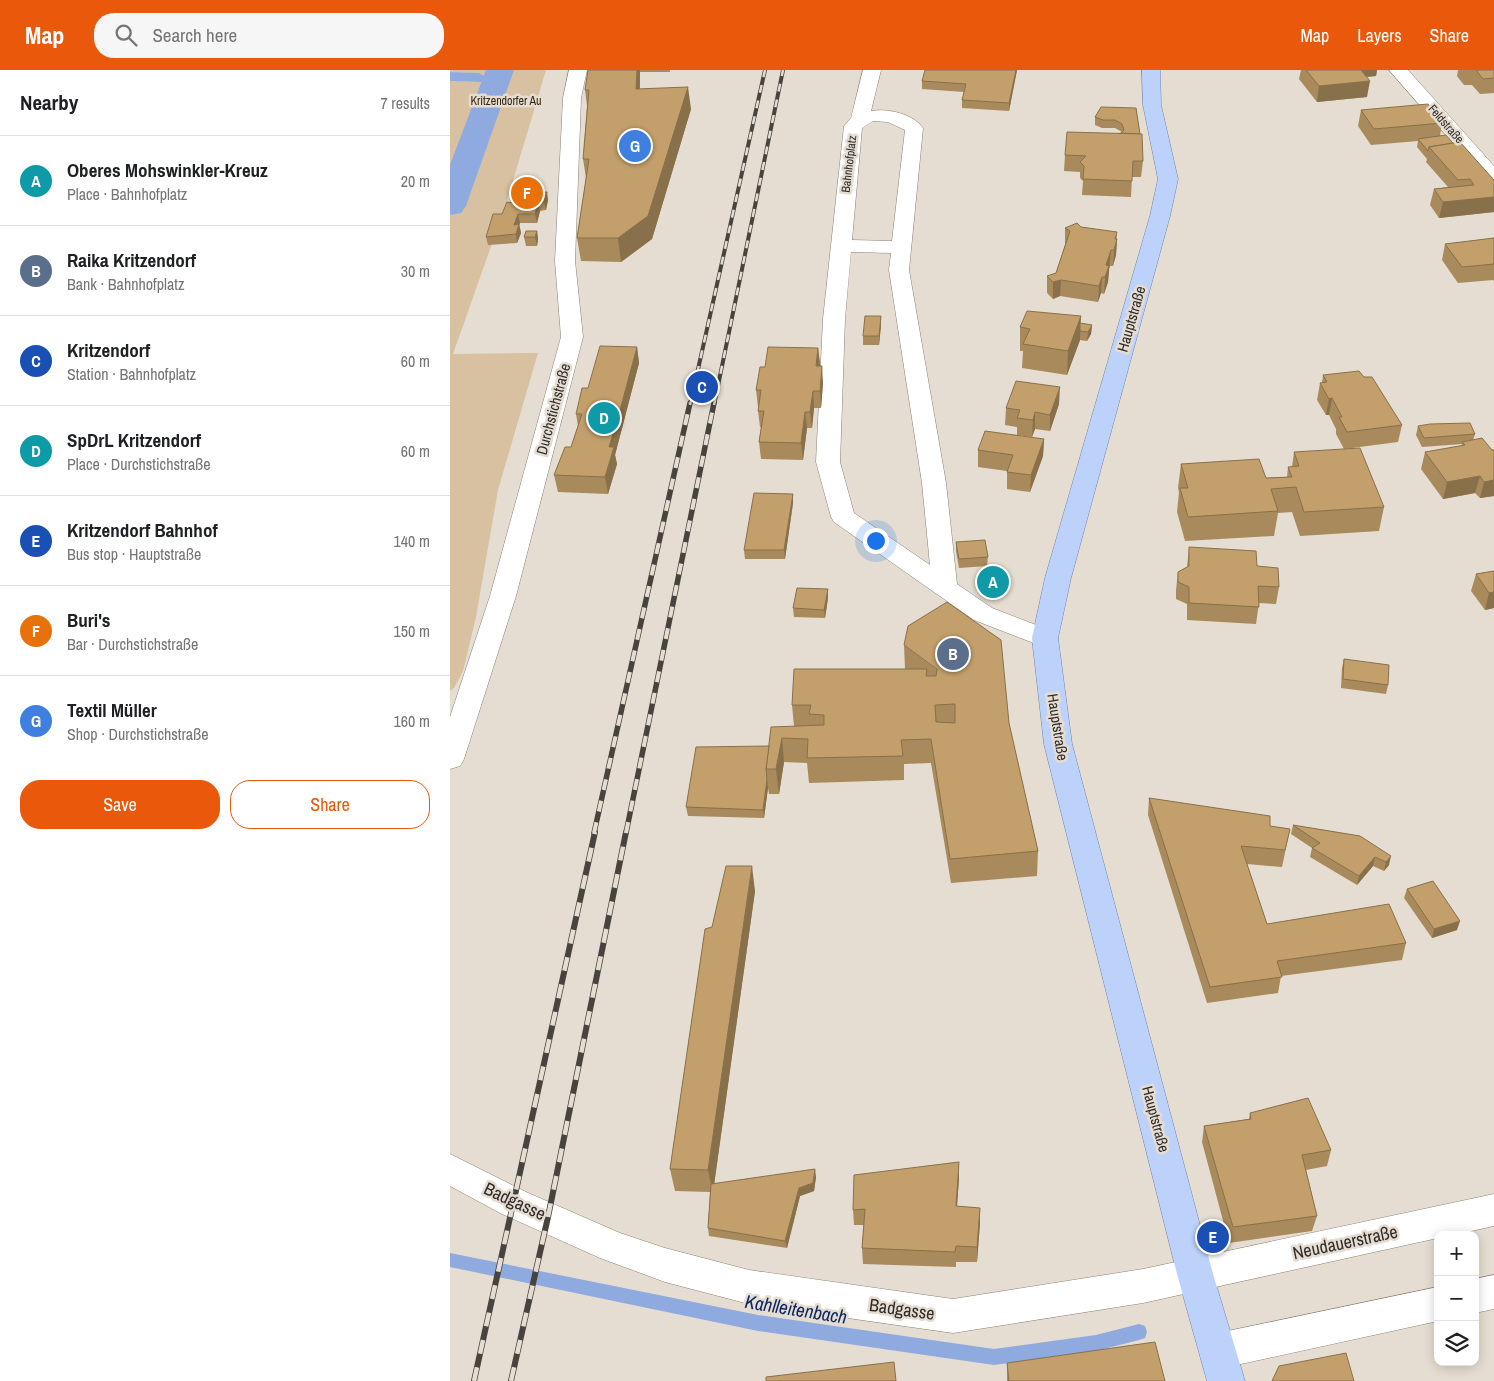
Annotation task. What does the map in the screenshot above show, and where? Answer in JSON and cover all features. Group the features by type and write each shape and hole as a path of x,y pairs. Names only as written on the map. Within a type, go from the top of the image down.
{"main road":[{"name":"Hauptstraße","path":"1151,70 1152,105 1168,179 1160,216 1058,578 1045,638 1058,744 1195,1274 1222,1366"}],"street":[{"name":"Durchstichstraße","path":"452,745 503,596 572,337 565,261 572,98 578,70"},
{"path":"860,119 872,70"},
{"name":"Feldstraße","path":"1398,70 1494,178"},
{"name":"Bahnhofplatz","path":"945,588 934,483 899,270 914,128 904,120 875,114 860,119 853,126 833,331 828,462 843,517 945,588 983,614 1045,638"},
{"path":"840,246 901,247"},
{"name":"Badgasse","path":"450,1169 514,1203 612,1246 665,1265 749,1287 953,1316 1144,1286 1195,1274"},
{"name":"Neudauerstraße","path":"1195,1274 1494,1210"},
{"path":"1479,1295 1494,1292"},
{"path":"1222,1366 1434,1305"}],"green space":[{"name":"Kritzendorfer Au","path":"450,70 546,70 506,204 453,354 538,353 498,490 476,617 463,671 454,688 450,691 450,81 481,82 479,73 450,72"}],"water":[{"path":"450,72 479,73 485,77 481,82 450,81"}],"building":[{"path":"588,70 637,70 636,89 688,87 648,216 618,238 577,238 589,159 583,159 589,90 585,90"},
{"path":"925,70 1016,70 1009,103 962,100 966,84 922,81"},
{"path":"1306,70 1361,70 1370,81 1319,86"},
{"path":"1476,70 1494,70 1494,78 1483,79"},
{"path":"1428,104 1442,123 1374,129 1361,110"},
{"path":"1101,107 1136,108 1140,134 1121,133 1124,130 1122,124 1115,120 1103,120 1095,117"},
{"path":"1067,132 1142,134 1143,161 1133,161 1132,181 1083,179 1084,166 1080,162 1086,156 1065,155"},
{"path":"1446,135 1453,143 1429,147 1428,151 1418,139"},
{"path":"1460,142 1494,180 1494,197 1443,202 1434,189 1474,185 1470,179 1458,180 1429,147"},
{"path":"521,178 535,178 530,193 547,192 544,202 538,202 535,214 518,214 514,225 519,224 516,234 486,237 493,214 502,214 507,202 514,203"},
{"path":"1077,223 1081,227 1117,232 1114,250 1111,250 1106,265 1109,266 1099,286 1061,280 1053,282 1047,276 1056,273 1070,231 1065,228"},
{"path":"526,231 537,231 535,237 524,237"},
{"path":"1494,238 1494,264 1462,267 1445,244"},
{"path":"1027,311 1081,316 1068,351 1023,344 1030,329 1020,327"},
{"path":"865,316 881,316 879,336 863,336"},
{"path":"1080,323 1092,325 1088,332 1080,331"},
{"path":"600,346 637,347 609,447 614,447 605,477 554,475 565,447 571,447 582,414 576,414 582,388 588,388"},
{"path":"768,347 818,348 816,366 822,366 820,391 813,391 810,412 805,412 801,443 759,442 764,411 758,411 761,390 756,390 760,367 765,367"},
{"path":"1359,371 1364,377 1372,377 1402,425 1347,432 1332,398 1329,399 1320,383 1327,382 1323,375"},
{"path":"1016,381 1060,387 1050,415 1035,412 1033,420 1017,418 1020,410 1006,408"},
{"path":"1470,423 1475,434 1424,438 1418,426 1430,424"},
{"path":"985,431 1044,439 1031,475 1007,472 1013,455 978,450"},
{"path":"1482,438 1494,450 1494,480 1484,482 1480,476 1447,482 1425,452 1465,445 1462,442"},
{"path":"1360,448 1384,507 1304,512 1296,487 1271,489 1278,511 1188,517 1180,488 1188,488 1181,464 1259,459 1266,478 1292,477 1288,467 1299,466 1294,452"},
{"path":"754,493 793,494 784,550 744,550"},
{"path":"985,540 988,557 959,559 956,542"},
{"path":"1189,547 1256,551 1257,566 1278,568 1279,587 1258,586 1259,607 1189,603 1189,587 1178,582 1178,572 1189,566"},
{"path":"1494,571 1494,592 1489,593 1476,574"},
{"path":"797,588 828,589 824,610 793,608"},
{"path":"947,602 1001,640 1009,723 1038,851 950,859 931,739 901,740 903,756 807,758 808,739 782,738 776,769 766,769 771,727 824,725 824,715 809,714 811,705 792,705 794,669 927,669 926,676 936,676 937,669 904,645 908,626","holes":["955,704 955,723 936,722 935,705"]},
{"path":"1344,659 1389,665 1388,685 1343,679"},
{"path":"769,746 763,810 686,807 696,747"},
{"path":"1149,798 1270,816 1270,826 1290,829 1285,850 1241,846 1267,924 1389,904 1406,943 1277,961 1282,977 1210,987"},
{"path":"1293,825 1360,836 1391,856 1386,862 1375,857 1359,876 1312,848 1320,843"},
{"path":"726,866 752,866 708,1170 670,1169 705,929 712,927"},
{"path":"1433,881 1460,921 1434,929 1407,889"},
{"path":"1308,1098 1331,1150 1302,1155 1317,1216 1233,1227 1204,1126 1251,1119 1250,1113"},
{"path":"959,1162 956,1206 980,1208 977,1247 956,1246 955,1252 862,1248 865,1209 853,1210 854,1175"},
{"path":"815,1169 813,1183 799,1188 785,1241 708,1228 711,1184"},
{"path":"1155,1342 1165,1381 1009,1381 1007,1363"},
{"path":"1346,1353 1354,1381 1272,1381 1279,1366"},
{"path":"894,1362 896,1381 766,1381 766,1377"}],"waterway":[{"path":"450,206 500,70"},
{"path":"450,76 497,78"},
{"name":"Kahlleitenbach","path":"450,1260 758,1323 994,1357 1096,1343 1139,1332"}],"railway":[{"path":"690,405 765,70"},
{"path":"714,405 783,70"},
{"path":"594,833 690,403"},
{"path":"626,833 714,403"},
{"path":"474,1381 595,832"},
{"path":"511,1381 548,1217 626,832"}],"place":[{"name":"Textil Müller","path":"635,146"},
{"name":"Buri's","path":"527,193"},
{"name":"Kritzendorf","path":"702,387"},
{"name":"SpDrL Kritzendorf","path":"604,418"},
{"name":"Oberes Mohswinkler-Kreuz","path":"993,582"},
{"name":"Raika Kritzendorf","path":"953,654"},
{"name":"Kritzendorf Bahnhof","path":"1213,1237"}]}
